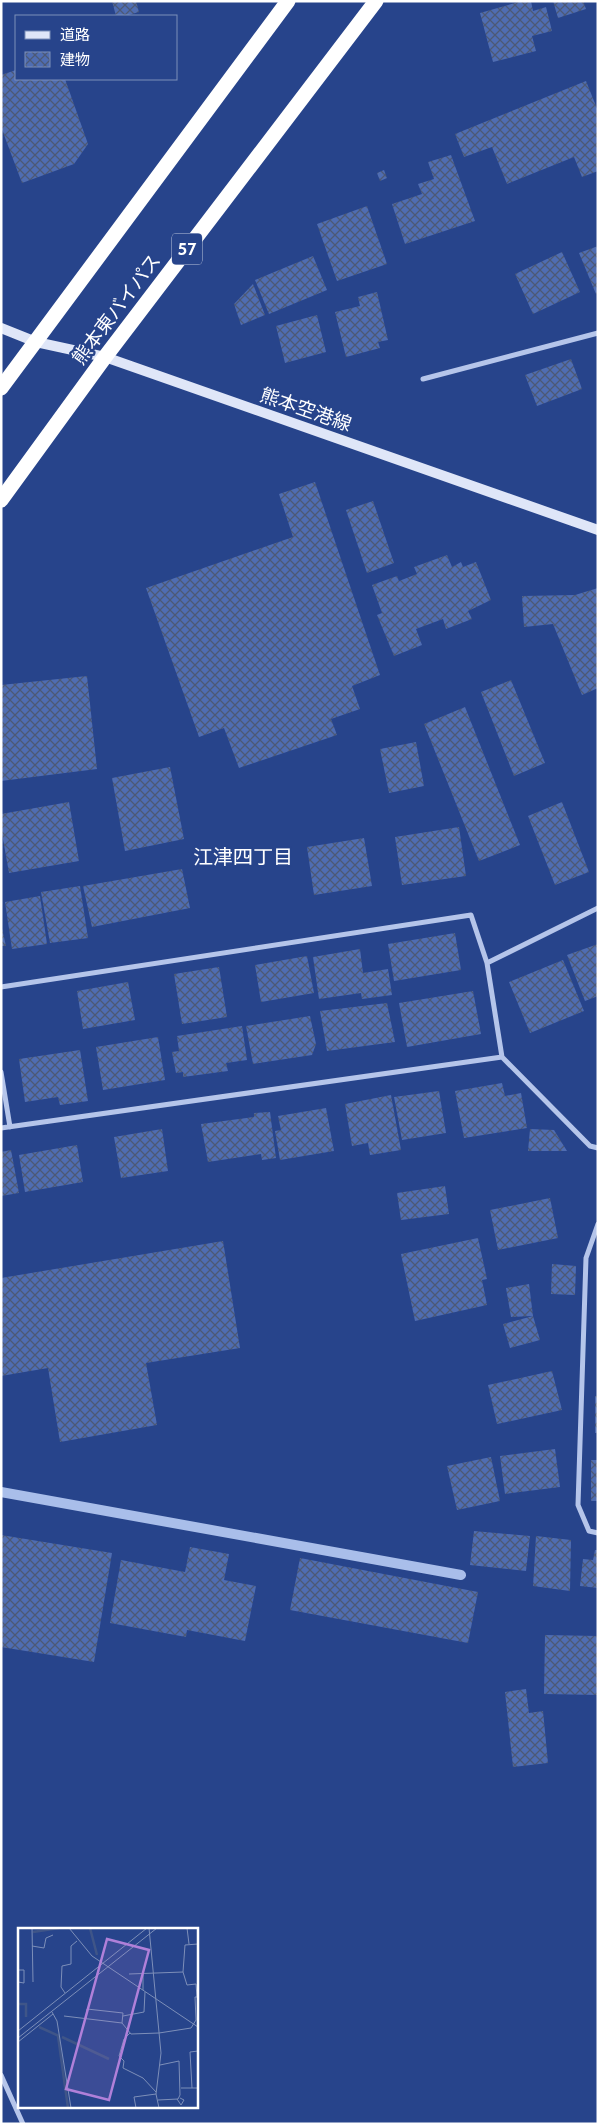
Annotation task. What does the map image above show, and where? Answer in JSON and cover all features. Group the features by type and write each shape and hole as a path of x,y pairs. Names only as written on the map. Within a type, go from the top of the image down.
{"highway":[{"path":"1,388 288,1"},
{"name":"熊本東バイパス","path":"1,500 105,357 376,1"}],"main road":[{"name":"熊本空港線","path":"1,328 36,342 105,357 598,530"}],"street":[{"path":"423,379 598,333"},
{"path":"487,963 598,908"},
{"path":"1,988 471,915 487,963 502,1057 590,1146 598,1148"},
{"path":"1,1128 502,1057"},
{"path":"1,1072 10,1127"},
{"path":"598,1224 586,1258 578,1505 589,1531 598,1533"},
{"path":"1,2075 23,2124"}],"building":[{"path":"112,1 136,1 139,12 128,15 116,15"},
{"path":"522,1 531,1 533,11 546,7 552,31 532,36 536,51 493,62 480,13"},
{"path":"553,1 583,1 586,9 558,18"},
{"path":"15,70 15,80 65,80 88,144 74,164 22,183 1,127 1,75"},
{"path":"586,81 598,111 598,171 582,177 574,157 507,184 492,147 464,157 455,134"},
{"path":"451,155 475,221 405,244 392,204 422,194 418,184 434,179 428,162"},
{"path":"384,170 387,178 380,181 377,173"},
{"path":"367,206 387,264 337,281 317,224"},
{"path":"598,246 598,293 596,294 579,253"},
{"path":"562,252 580,292 533,314 515,274"},
{"path":"313,256 327,290 269,314 255,280"},
{"path":"253,284 265,315 241,325 234,304"},
{"path":"377,292 388,340 378,342 380,348 346,357 335,312 360,306 358,297"},
{"path":"317,315 326,352 285,363 276,326"},
{"path":"571,359 582,389 537,406 525,375"},
{"path":"315,482 380,675 352,686 360,709 331,719 337,735 239,768 224,728 199,737 146,588 293,537 279,494"},
{"path":"373,501 394,563 367,573 346,510"},
{"path":"447,555 452,567 461,562 463,567 476,562 491,600 468,611 472,619 446,629 443,619 416,629 422,645 394,656 377,615 382,613 372,585 397,576 399,581 417,574 414,567"},
{"path":"598,588 598,688 582,695 553,624 524,627 522,596 575,595"},
{"path":"87,676 97,769 1,781 1,685"},
{"path":"511,680 545,763 514,776 481,692"},
{"path":"465,707 520,845 479,861 424,724"},
{"path":"416,742 424,786 389,793 380,749"},
{"path":"170,767 184,839 125,851 112,778"},
{"path":"69,802 79,861 9,873 1,828 1,814"},
{"path":"562,802 589,872 555,885 528,816"},
{"path":"459,827 466,876 402,885 395,837"},
{"path":"364,838 372,886 314,895 307,847"},
{"path":"182,869 190,908 92,927 83,886"},
{"path":"80,886 88,938 50,943 41,892"},
{"path":"40,896 47,944 12,949 5,902"},
{"path":"1,924 6,946 1,946"},
{"path":"455,933 461,970 394,981 388,944"},
{"path":"598,944 598,996 585,1001 567,955"},
{"path":"360,949 363,973 388,969 392,995 362,999 361,993 319,999 313,957"},
{"path":"307,956 314,993 261,1002 255,965"},
{"path":"563,960 584,1011 530,1033 509,982"},
{"path":"219,967 227,1017 182,1024 174,974"},
{"path":"128,982 135,1020 83,1029 77,991"},
{"path":"473,991 481,1034 407,1047 399,1003"},
{"path":"387,1003 395,1042 327,1051 320,1011"},
{"path":"310,1016 316,1044 312,1055 253,1064 246,1026"},
{"path":"242,1026 247,1060 226,1063 228,1071 183,1077 183,1072 176,1073 172,1052 179,1051 177,1036"},
{"path":"158,1037 165,1080 103,1090 96,1047"},
{"path":"80,1050 88,1101 60,1105 58,1097 25,1102 19,1059"},
{"path":"502,1083 505,1096 521,1093 527,1128 464,1138 455,1091"},
{"path":"439,1091 446,1133 402,1140 394,1097"},
{"path":"391,1095 401,1150 370,1155 368,1143 352,1146 345,1104"},
{"path":"326,1108 334,1151 280,1160 275,1131 281,1130 278,1116"},
{"path":"270,1112 276,1158 262,1160 261,1154 208,1162 201,1124 254,1117 254,1113"},
{"path":"162,1129 168,1171 121,1178 114,1137"},
{"path":"530,1129 554,1130 567,1151 528,1151"},
{"path":"77,1145 83,1182 25,1192 19,1155"},
{"path":"11,1150 19,1193 1,1196 1,1152"},
{"path":"445,1186 449,1214 401,1220 397,1193"},
{"path":"550,1198 558,1238 498,1250 490,1210"},
{"path":"478,1238 487,1279 482,1280 487,1305 415,1321 401,1254"},
{"path":"223,1241 240,1348 146,1363 157,1425 60,1442 48,1368 1,1376 1,1278"},
{"path":"552,1264 576,1266 575,1295 551,1294"},
{"path":"529,1284 533,1316 511,1317 506,1288"},
{"path":"533,1316 540,1340 510,1348 503,1324"},
{"path":"552,1371 562,1410 497,1424 488,1385"},
{"path":"595,1396 598,1396 598,1433 595,1433"},
{"path":"555,1449 560,1487 505,1494 500,1456"},
{"path":"491,1457 500,1501 457,1510 447,1466"},
{"path":"591,1460 598,1460 598,1501 591,1501"},
{"path":"474,1531 530,1536 526,1571 470,1565"},
{"path":"1,1535 112,1553 94,1662 1,1647"},
{"path":"536,1536 571,1540 570,1591 533,1586"},
{"path":"190,1547 229,1554 224,1580 256,1586 245,1641 187,1630 186,1637 110,1623 121,1560 185,1572"},
{"path":"595,1550 598,1550 598,1588 580,1586 583,1559 593,1560"},
{"path":"300,1558 478,1592 468,1643 290,1610"},
{"path":"545,1635 598,1636 598,1695 544,1694"},
{"path":"526,1689 529,1713 543,1711 548,1763 513,1767 505,1692"}],"waterway":[{"path":"1,1492 461,1575"}],"district":[{"name":"江津四丁目","path":"243,857"}]}
